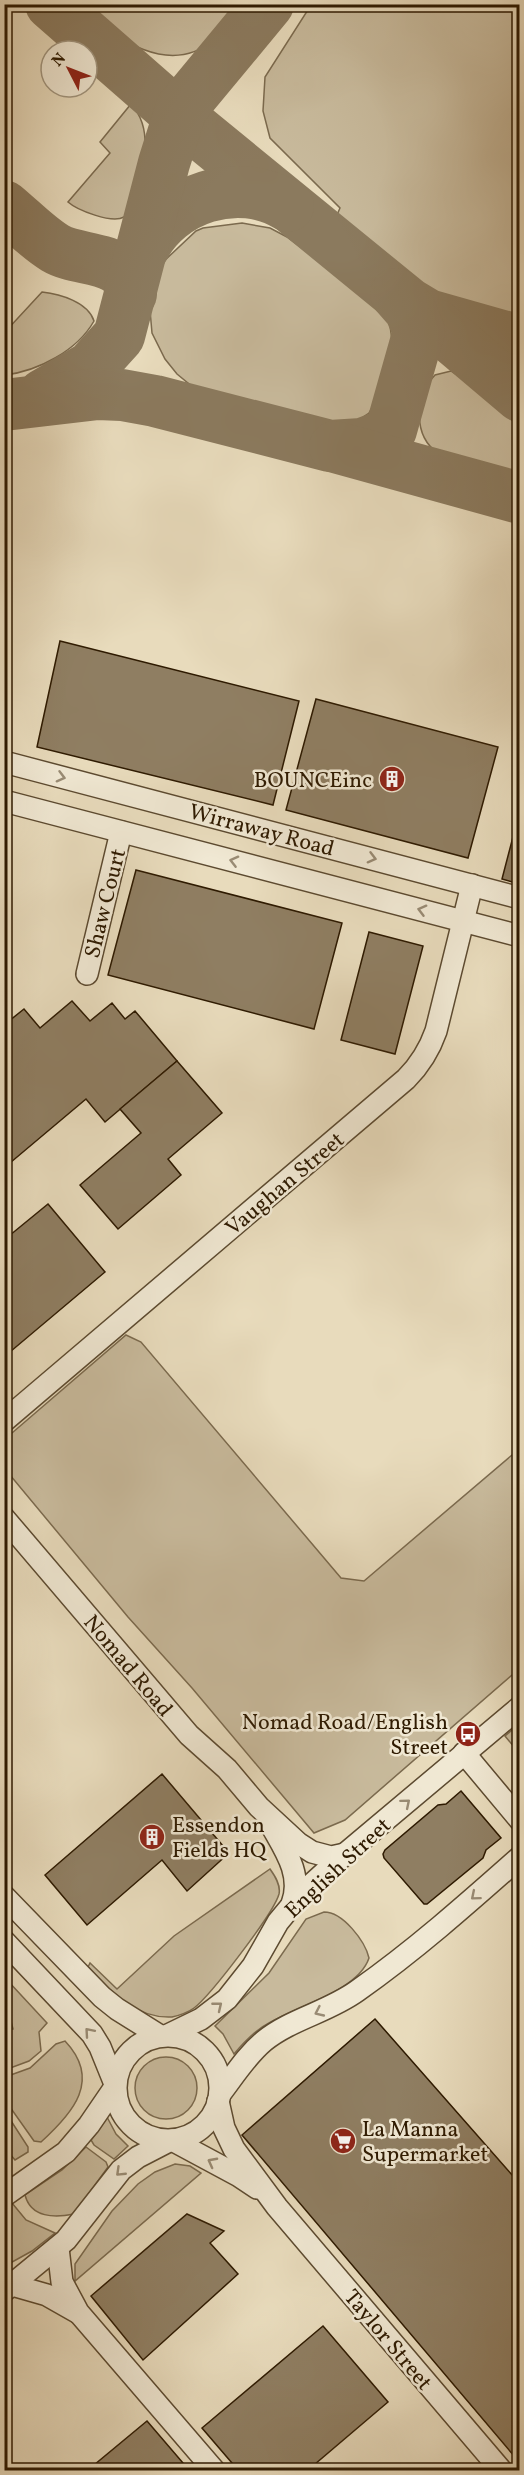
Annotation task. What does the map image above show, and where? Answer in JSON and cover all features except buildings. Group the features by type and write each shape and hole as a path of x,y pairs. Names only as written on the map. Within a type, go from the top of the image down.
{"street":[{"name":"Wirraway Road","path":"4,762 519,898"},
{"name":"Wirraway Road","path":"4,801 519,936"},
{"name":"Shaw Court","path":"87,974 121,832"},
{"name":"Vaughan Street","path":"4,1421 414,1071 426,1055 436,1031 472,885"},
{"name":"Nomad Road","path":"4,1518 182,1726 227,1769 259,1807 298,1843 312,1852 331,1857 345,1854"},
{"name":"English Street","path":"164,2036 201,2019 232,1994 253,1966 270,1933 291,1905 345,1854 519,1707"},
{"path":"464,1753 519,1820"},
{"name":"Nomad Road","path":"259,1807 294,1872 297,1887 291,1905"},
{"path":"4,1941 92,2034 100,2047 115,2085 119,2108 130,2125 148,2137 170,2140 187,2137 201,2128 212,2116 219,2097 264,2041 288,2025 339,2002 355,1992 391,1966 519,1857"},
{"path":"4,1896 110,2004 164,2036 191,2041 209,2056 217,2070 219,2097"},
{"path":"4,2196 50,2166 66,2152 89,2125 115,2085 120,2067 129,2052 143,2042 164,2036"},
{"name":"Taylor Street","path":"219,2097 230,2142 277,2207 501,2470"},
{"path":"8,2288 58,2248 81,2223 122,2170 138,2157 170,2140"},
{"name":"Taylor Street","path":"170,2140 239,2176 258,2189 277,2207"},
{"path":"58,2248 62,2282 78,2313 214,2470"},
{"path":"8,2288 47,2295 78,2313"}],"shaded area":[{"path":"82,5 244,5 214,40 197,51 179,55 161,54 126,41 95,18"},
{"path":"311,5 519,5 519,321 432,296 337,215 340,208 270,138 263,111 265,77"},
{"path":"131,104 143,124 145,147 130,209 124,217 111,219 79,209 68,202 110,153 100,142"},
{"path":"242,223 270,228 287,237 376,304 389,319 392,340 374,405 369,413 354,423 335,427 199,392 177,374 165,359 152,333 150,310 155,284 163,262 196,231"},
{"path":"42,292 65,297 80,304 91,314 94,321 78,342 55,358 30,369 5,375 5,332"},
{"path":"451,371 469,383 519,426 519,468 503,472 492,470 447,458 430,446 421,427 420,404 428,384 435,375"},
{"path":"126,1335 141,1342 341,1578 364,1581 519,1449 519,1669 345,1820 314,1833 192,1688 128,1617 5,1469 5,1439"},
{"path":"519,1724 519,1753 505,1736"},
{"path":"270,1869 279,1887 275,1904 227,1972 189,2011 172,2017 159,2016 135,2008 115,1994 88,1967 90,1963 117,1989 174,1936"},
{"path":"324,1912 331,1913 346,1922 358,1936 369,1958 363,1970 340,1989 264,2026 234,2054 223,2034 215,2026 269,1973 306,1919"},
{"path":"8,1981 47,2023 39,2032 41,2051 29,2061 5,2070 5,2031 13,2029 5,1998 5,1982"},
{"path":"65,2041 76,2055 81,2069 82,2082 79,2095 72,2108 53,2131 41,2142 34,2141 5,2100 5,2077 30,2068 56,2044"},
{"path":"160,2057 172,2057 188,2066 195,2076 197,2088 195,2100 188,2110 172,2119 160,2119 149,2114 140,2105 135,2094 135,2082 140,2071 149,2062"},
{"path":"4,2110 28,2147 28,2152 15,2160 5,2148"},
{"path":"107,2117 116,2134 128,2146 114,2159 94,2145 91,2140"},
{"path":"86,2147 106,2162 108,2167 74,2214 45,2215 33,2208 25,2195 62,2170"},
{"path":"175,2164 190,2166 201,2173 75,2281 75,2264 112,2211 138,2184 155,2172"},
{"path":"12,2203 26,2220 55,2233 32,2251 5,2266 5,2210"}],"taxiway":[{"path":"51,4 179,116 408,303 428,315 520,341"},
{"path":"43,395 91,367 119,336 164,163 181,109 268,4"},
{"path":"143,249 155,231 170,216 206,197 248,192 268,197 288,206"},
{"path":"4,206 35,234 55,248 65,253 102,262 122,272 128,281 131,294"},
{"path":"4,405 98,394 122,395 155,401 330,446 362,444 386,435 391,430 419,331 410,310 396,294"},
{"path":"436,325 520,396"},
{"path":"335,447 520,498"}],"place":[{"name":"BOUNCEinc","path":"392,779"},
{"name":"Nomad Road/English Street","path":"468,1734"},
{"name":"Essendon Fields HQ","path":"152,1837"},
{"name":"La Manna Supermarket","path":"343,2141"}]}
